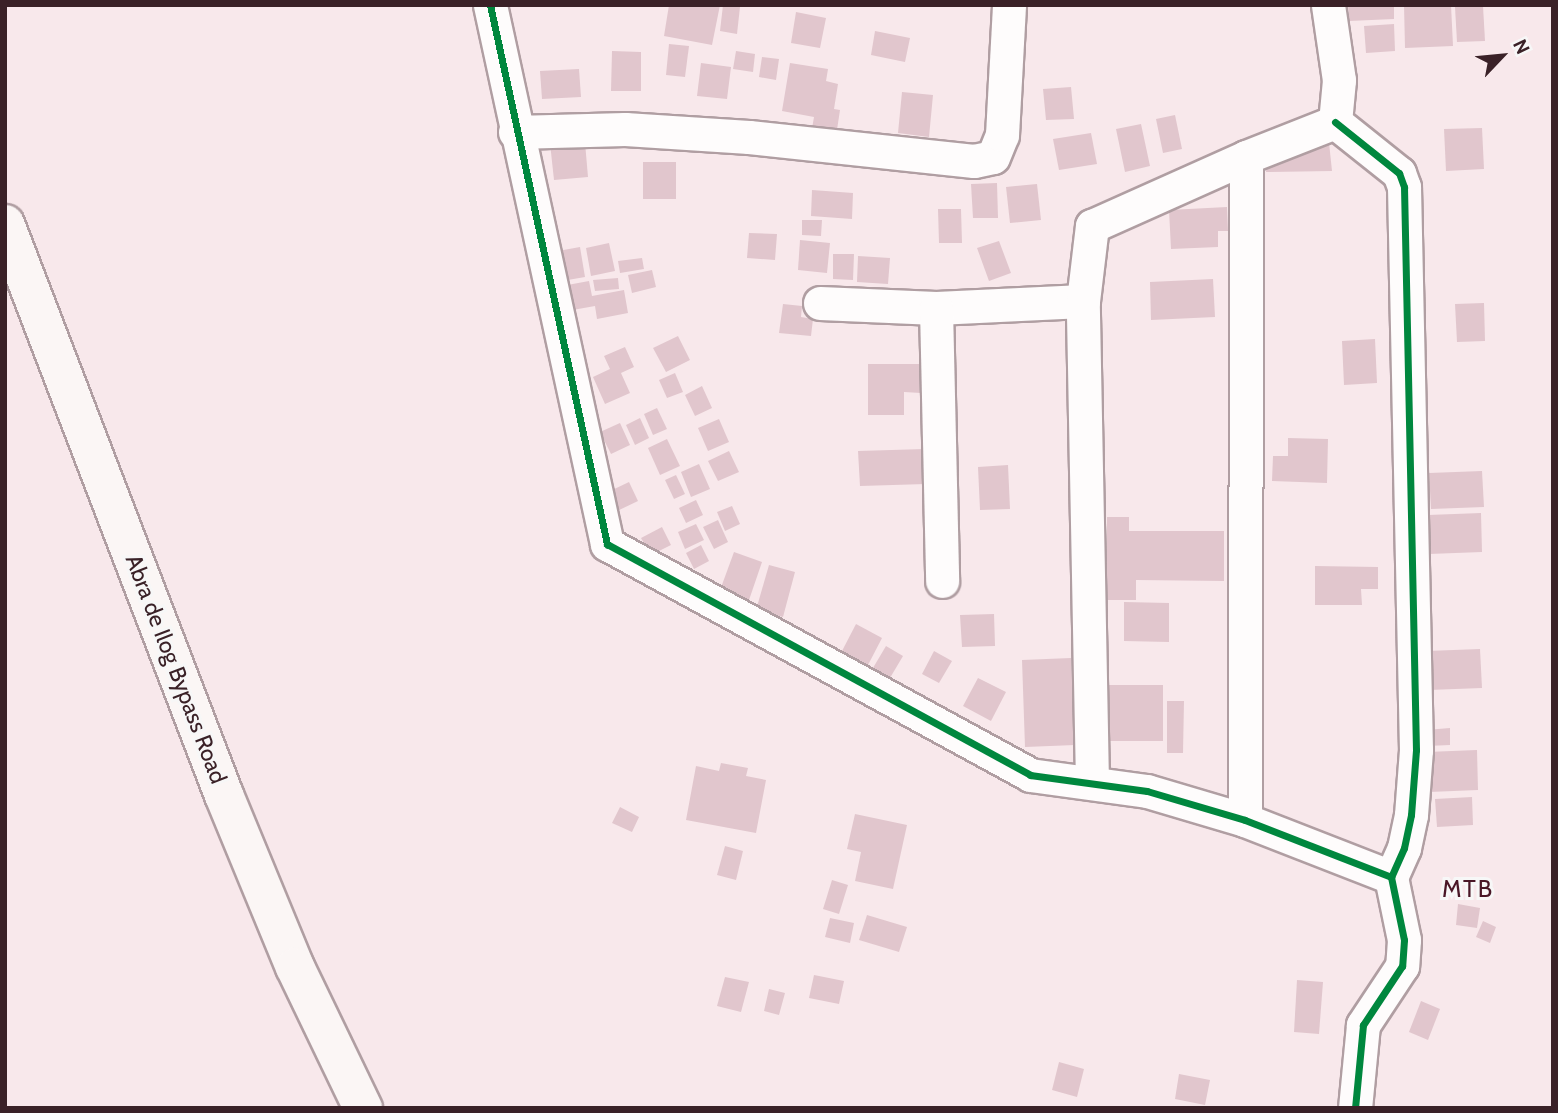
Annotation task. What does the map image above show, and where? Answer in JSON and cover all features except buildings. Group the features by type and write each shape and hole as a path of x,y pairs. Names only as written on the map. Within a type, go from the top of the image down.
{"main road":[{"name":"Abra de Ilog Bypass Road","path":"5,224 223,794 295,967 363,1108"}],"street":[{"path":"489,5 607,544 1030,775 1147,790 1245,820 1391,877"},
{"path":"515,132 625,130 749,137 974,161 993,157 1002,135 1009,5"},
{"path":"1328,5 1339,80 1335,122"},
{"path":"1093,783 1083,301 1092,226 1246,157 1335,122"},
{"path":"1335,122 1399,173 1404,187 1416,750 1411,815 1404,848 1391,877 1404,940 1402,966 1363,1025 1355,1108"},
{"path":"1245,820 1246,157"},
{"path":"820,303 936,308 1083,301"},
{"path":"936,308 942,582"}],"cycle path":[{"path":"490,5 607,544 1030,775 1147,791 1245,820 1391,877"},
{"path":"1335,122 1399,173 1404,187 1416,750 1411,815 1404,848 1391,877 1404,940 1402,966 1363,1025 1355,1108"}],"district":[{"name":"MTB","path":"1468,889"}]}
